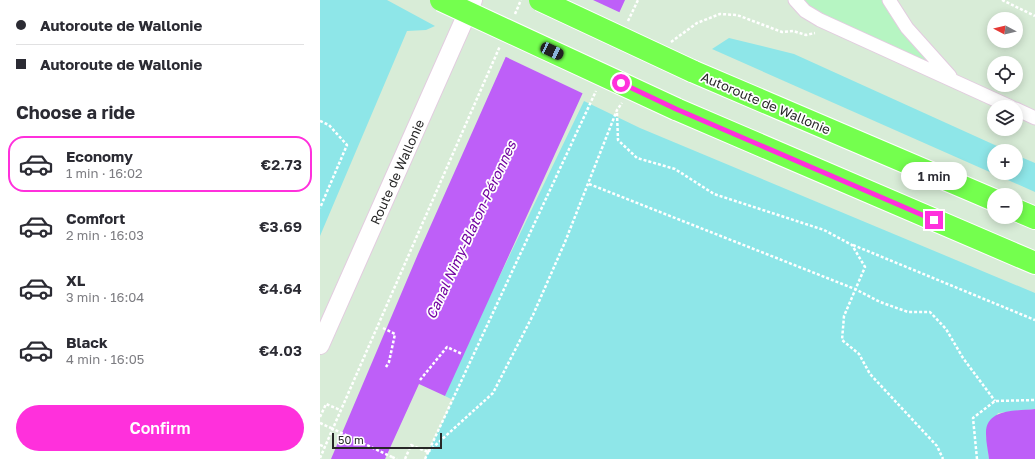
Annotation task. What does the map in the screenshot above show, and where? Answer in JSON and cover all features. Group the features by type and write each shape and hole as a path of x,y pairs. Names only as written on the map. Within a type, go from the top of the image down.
{"highway":[{"path":"442,0 676,109 1035,263"},
{"name":"Autoroute de Wallonie","path":"540,0 692,71 987,197"},
{"path":"1023,213 1035,218"}],"main road":[{"name":"Route de Wallonie","path":"320,345 474,0"}],"street":[{"path":"795,0 805,11 838,28 996,100"},
{"path":"889,0 907,28 954,80"},
{"path":"1023,112 1035,118"}],"path":[{"path":"514,14 521,0"},
{"path":"628,21 638,0"},
{"path":"1002,0 1035,16"},
{"path":"668,45 697,24 720,14 737,15 782,32 793,31 806,34 838,28"},
{"path":"320,458 502,43"},
{"path":"425,459 598,86"},
{"path":"428,452 492,393 533,315 589,184 617,110 625,98"},
{"path":"617,110 618,140 638,158 675,169 714,194 824,230 852,245 1035,320"},
{"path":"320,121 329,125 347,145 320,208"},
{"path":"589,184 856,290 880,302 908,312 930,312 946,329 963,358 995,401"},
{"path":"852,245 865,267 844,316 842,340 859,354 870,374 937,446 943,459"},
{"path":"383,328 396,334 389,362 386,367"},
{"path":"420,380 446,347 462,354"},
{"path":"977,459 972,418 995,401 1035,400"},
{"path":"320,417 326,404 340,410"},
{"path":"320,423 397,459"},
{"path":"320,445 325,447"},
{"path":"405,459 411,445 428,452"}],"shaded area":[{"path":"320,0 387,0 435,26 426,30 407,31 320,236"},
{"path":"729,38 794,54 993,144 987,144 987,171 712,49"},
{"path":"584,101 640,128 1035,293 1035,409 998,413 986,432 989,459 425,459 453,400 445,396 462,354"},
{"path":"1023,158 1035,163 1035,192 1008,180 1023,180"}],"sand":[{"path":"795,0 889,0 954,80 820,20"}],"water":[{"name":"Canal Nimy-Blaton-Péronnes","path":"531,0 625,0 445,396 419,384 385,459 331,459 418,254"},
{"path":"1035,409 1035,459 989,459 986,434 987,426 991,419 1003,412"}],"pier":[{"path":"529,0 593,0 621,13 584,94 504,56"}],"route":[{"path":"621,83 676,109 934,220"}]}
